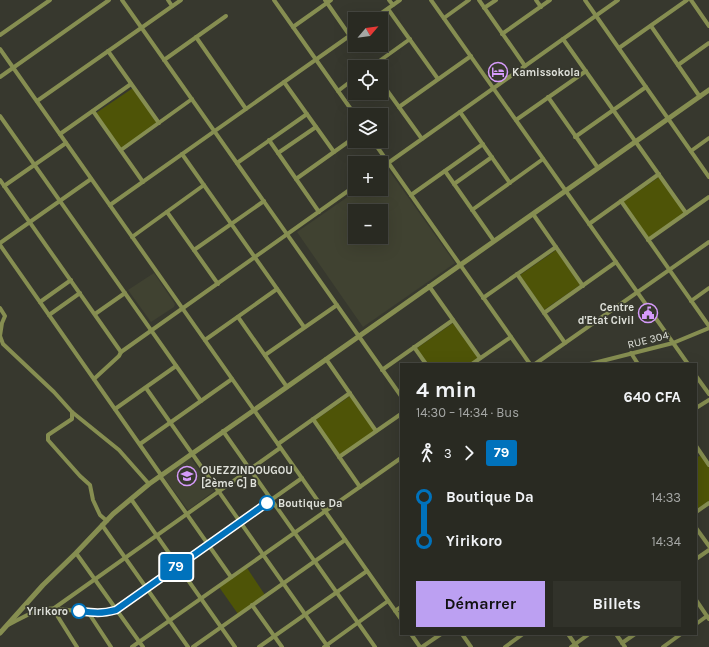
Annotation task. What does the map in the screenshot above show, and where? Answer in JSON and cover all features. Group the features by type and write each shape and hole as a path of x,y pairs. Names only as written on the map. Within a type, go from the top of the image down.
{"street":[{"path":"0,35 50,0"},
{"path":"0,77 109,0"},
{"path":"122,0 400,395"},
{"path":"168,0 172,6"},
{"path":"37,102 180,0"},
{"path":"274,0 350,108"},
{"path":"293,27 326,1 331,0"},
{"path":"389,0 393,5"},
{"path":"383,12 400,0"},
{"path":"432,0 687,363"},
{"path":"444,18 469,0"},
{"path":"479,0 525,66"},
{"path":"484,8 496,0"},
{"path":"536,0 541,7"},
{"path":"502,34 550,0"},
{"path":"584,0 709,177"},
{"path":"529,363 388,163 618,0"},
{"path":"619,48 687,0"},
{"path":"691,0 709,26"},
{"path":"326,1 348,33"},
{"path":"388,8 438,79"},
{"path":"164,60 226,16"},
{"path":"650,26 700,96"},
{"path":"196,37 246,109"},
{"path":"110,205 348,37"},
{"path":"563,39 686,213"},
{"path":"381,60 410,40"},
{"path":"678,65 709,43"},
{"path":"0,49 400,618"},
{"path":"108,51 159,123"},
{"path":"399,107 471,56"},
{"path":"516,120 586,71"},
{"path":"284,82 334,152"},
{"path":"338,91 348,83"},
{"path":"60,134 132,84"},
{"path":"575,137 646,87"},
{"path":"0,633 43,585 107,520 149,484 709,90"},
{"path":"388,92 422,139"},
{"path":"548,97 598,168"},
{"path":"121,150 192,99"},
{"path":"93,111 143,182"},
{"path":"460,112 510,183"},
{"path":"237,163 307,114"},
{"path":"0,116 200,401"},
{"path":"0,125 5,122"},
{"path":"278,153 316,127"},
{"path":"691,151 709,138"},
{"path":"268,140 319,212"},
{"path":"4,186 66,142"},
{"path":"296,179 348,142"},
{"path":"411,195 483,144"},
{"path":"182,154 304,328"},
{"path":"454,184 492,157"},
{"path":"472,210 544,159"},
{"path":"445,171 494,241"},
{"path":"589,224 659,174"},
{"path":"91,179 0,244 231,577"},
{"path":"0,180 121,352"},
{"path":"132,237 204,186"},
{"path":"94,379 119,356 121,352 348,191"},
{"path":"648,240 709,197"},
{"path":"194,250 264,201"},
{"path":"621,201 709,327"},
{"path":"167,212 218,284"},
{"path":"533,214 584,286"},
{"path":"536,363 709,242"},
{"path":"483,298 556,247"},
{"path":"544,313 616,262"},
{"path":"517,274 565,343"},
{"path":"40,302 71,280"},
{"path":"429,286 480,358"},
{"path":"691,300 709,288"},
{"path":"205,340 277,289"},
{"path":"49,315 80,293"},
{"path":"94,314 125,293"},
{"path":"265,355 337,305"},
{"path":"0,308 5,316 0,336 3,344 54,392 72,412 119,450 149,484"},
{"path":"238,317 287,387"},
{"path":"382,370 453,320"},
{"name":"RUE 304","path":"594,363 673,343 709,327"},
{"path":"473,363 510,336"},
{"path":"414,347 425,363"},
{"path":"631,353 637,363"},
{"path":"326,359 376,431"},
{"path":"115,409 176,366"},
{"path":"697,377 709,394"},
{"path":"140,444 232,379"},
{"path":"146,388 326,646 388,602"},
{"path":"53,608 250,470 312,420 350,393"},
{"path":"697,407 709,400"},
{"path":"72,412 72,419 48,435 48,440 90,485 93,500 100,515 107,520"},
{"path":"339,458 400,415"},
{"path":"312,420 360,487"},
{"path":"223,431 374,647"},
{"path":"698,453 709,465"},
{"path":"132,647 400,459"},
{"path":"8,625 37,611 53,608 96,613 116,610 302,478"},
{"path":"131,499 235,647"},
{"path":"697,511 709,503"},
{"path":"102,525 188,647"},
{"path":"697,529 709,546"},
{"path":"193,647 345,540"},
{"path":"697,558 709,550"},
{"path":"76,553 143,647"},
{"path":"259,647 367,571"},
{"path":"697,601 708,617 697,623"},
{"path":"252,605 282,647"},
{"path":"53,608 77,647"},
{"path":"395,611 400,608"},
{"path":"88,612 111,647"},
{"path":"412,635 421,647 439,635"},
{"path":"463,635 471,647"},
{"path":"505,647 521,635"},
{"path":"569,635 576,646"},
{"path":"571,647 576,646 588,635"},
{"path":"617,635 624,645 634,635"},
{"path":"663,647 680,635"}],"shaded area":[{"path":"388,169 455,263 363,327 297,232 349,196 388,196"},
{"path":"154,273 175,304 174,307 151,322 128,290"},
{"path":"190,457 214,491 188,510 163,476"}],"green space":[{"path":"133,88 157,123 121,148 96,113"},
{"path":"659,177 684,213 648,238 623,202"},
{"path":"556,250 580,285 544,310 520,275"},
{"path":"453,323 478,358 471,363 427,363 417,348"},
{"path":"350,396 375,431 339,456 314,421"},
{"path":"701,455 709,466 709,501 697,509 697,457"},
{"path":"247,568 265,595 238,614 219,587"}],"bus line":[{"name":"79","path":"79,611 104,613 116,610 267,503"}],"place":[{"name":"Kamissokola","path":"498,72"},
{"name":"Centre d'Etat Civil","path":"648,313"},
{"name":"OUEZZINDOUGOU [2ème C] B","path":"187,476"},
{"name":"Boutique Da","path":"267,503"},
{"name":"Yirikoro","path":"79,611"}]}
